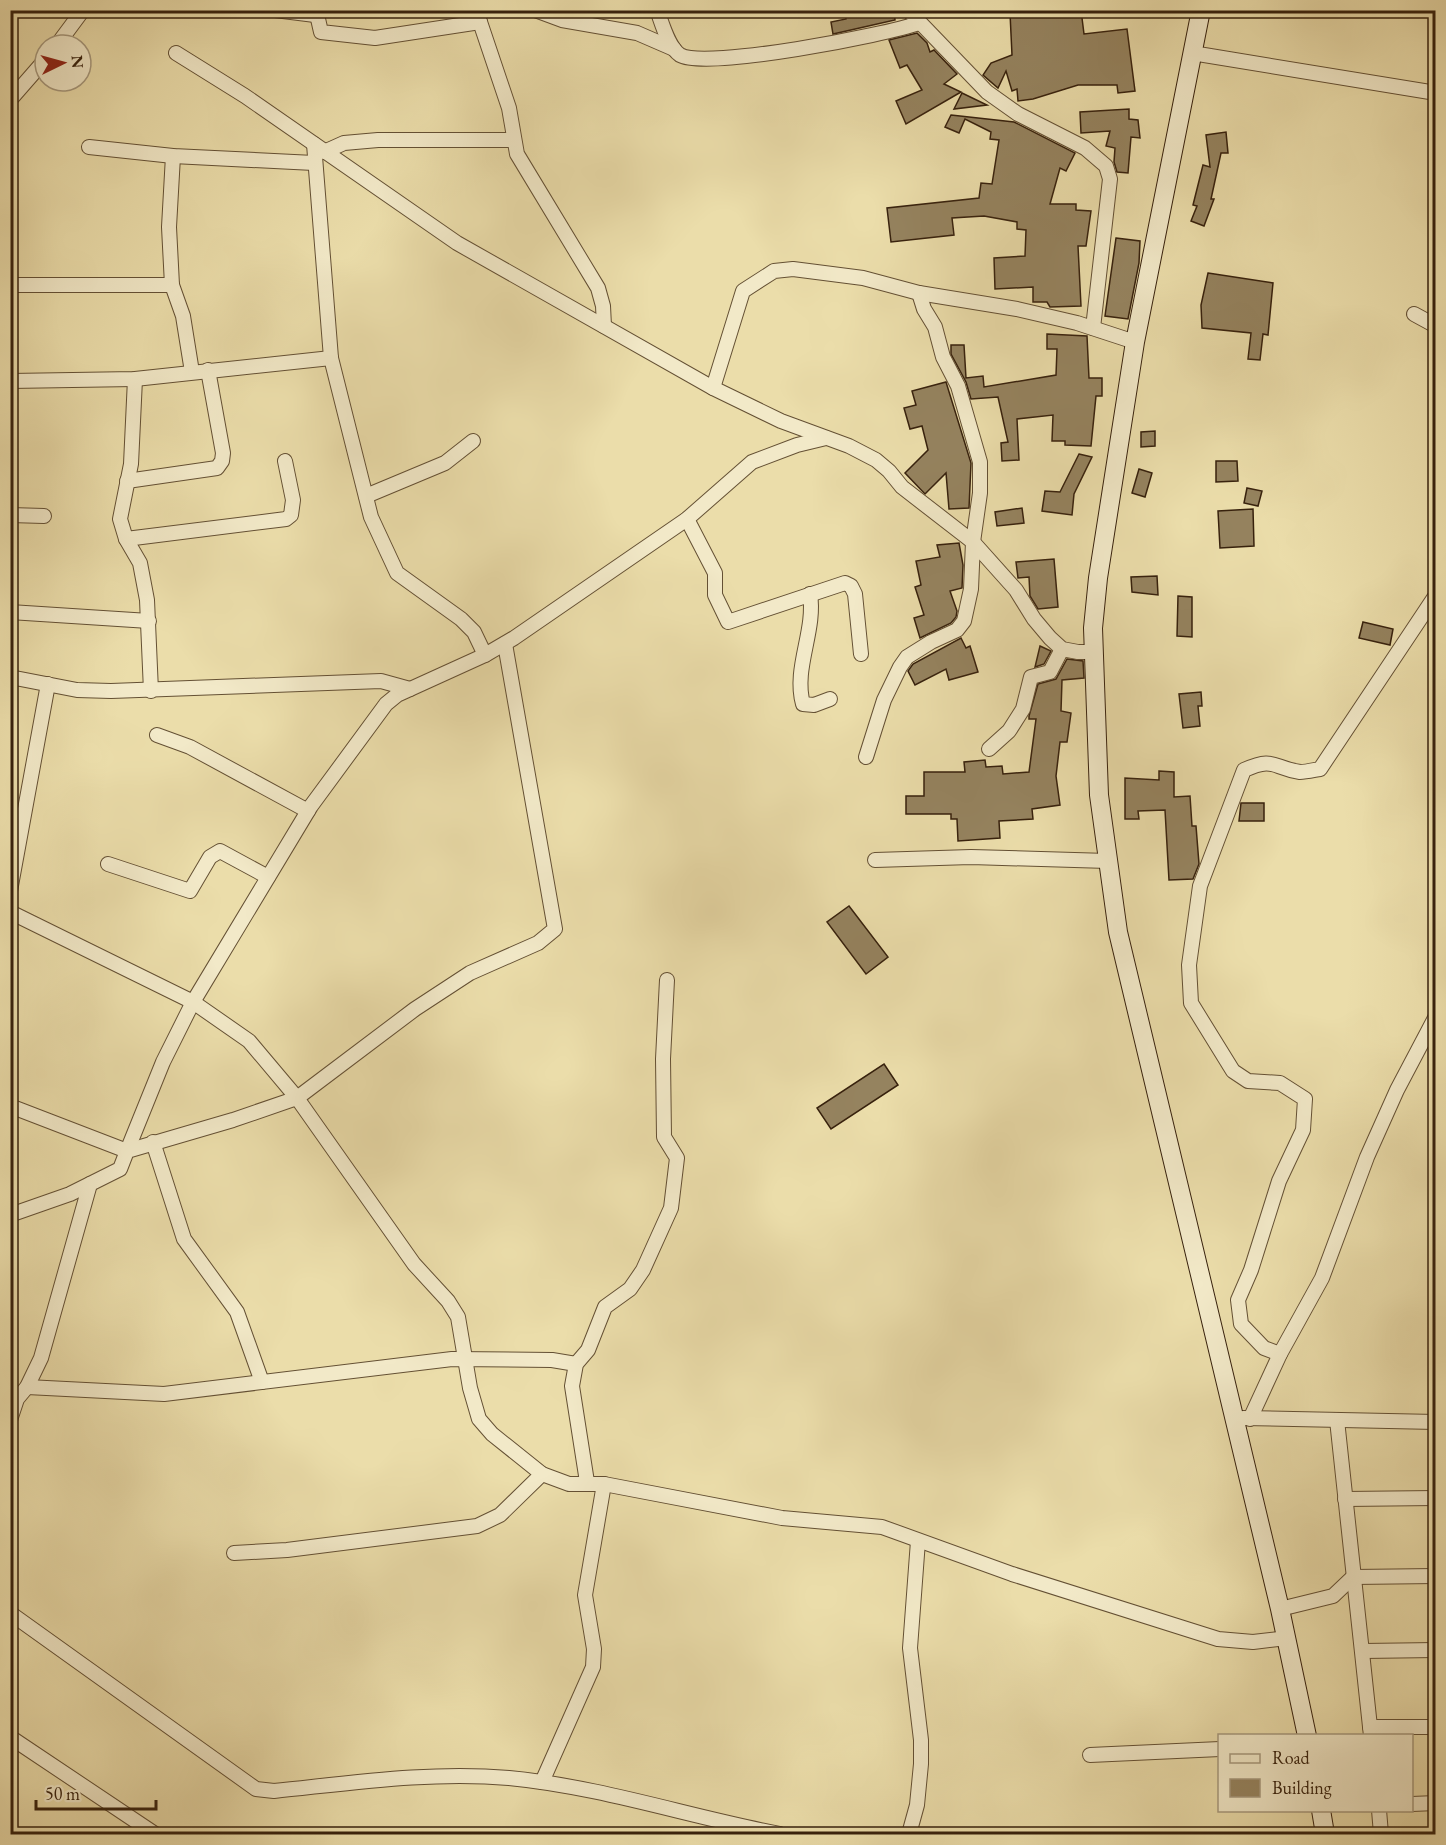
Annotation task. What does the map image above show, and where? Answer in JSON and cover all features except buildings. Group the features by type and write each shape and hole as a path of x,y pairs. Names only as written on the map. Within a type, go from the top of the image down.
{"main road":[{"path":"1201,10 1135,342 1098,578 1093,628 1099,795 1118,932 1242,1418 1307,1734"},
{"path":"1321,1812 1325,1834"}],"street":[{"path":"66,33 83,10"},
{"path":"275,10 316,13 321,32 375,38 478,16 509,108 517,154 598,288 603,306 604,326"},
{"path":"535,10 562,20 637,33 674,49"},
{"path":"657,10 674,49 679,54 695,59 766,53 862,39 913,15 987,92 1018,114 1085,148 1106,166 1110,179 1093,328"},
{"path":"176,53 245,96 457,243 712,388 781,421 876,460 923,505 973,542 1016,590 1039,626 1062,649 1094,652"},
{"path":"1192,53 1436,93"},
{"path":"10,100 33,74"},
{"path":"319,148 378,140 514,140"},
{"path":"89,147 173,156 314,163"},
{"path":"319,148 314,163 330,358 371,517 397,573 461,619 474,633 485,656"},
{"path":"173,156 170,227 172,285 183,316 192,372"},
{"path":"712,388 743,291 774,271 793,269 843,275 919,293 1017,309 1093,328 1135,342"},
{"path":"10,285 172,285"},
{"path":"866,757 884,700 900,667 907,657 957,630 964,621 971,589 973,542 980,493 977,448 958,386 943,357 935,327 924,309 919,293"},
{"path":"1414,314 1436,327"},
{"path":"10,381 135,379 330,358"},
{"path":"127,481 217,468 222,461 223,453 208,370"},
{"path":"135,379 131,464 120,519 126,539 140,563 149,621 151,691"},
{"path":"10,1215 90,1184 120,1169 163,1062 193,1002 308,811 386,704 410,689 485,656 505,644 687,519 759,457 826,438"},
{"path":"366,496 445,463 473,441"},
{"path":"126,539 286,519 291,515 293,500 285,461"},
{"path":"10,515 44,516"},
{"path":"687,519 715,573 715,595 728,622 845,583 851,586 855,594 861,654"},
{"path":"810,594 813,610 799,688 803,704 814,705 830,699"},
{"path":"1280,1354 1264,1348 1241,1324 1238,1300 1251,1270 1279,1181 1303,1130 1305,1099 1280,1083 1248,1081 1233,1071 1191,1003 1188,964 1200,886 1244,770 1261,762 1276,763 1300,772 1320,769 1436,596"},
{"path":"10,612 149,621"},
{"path":"10,1106 127,1152 153,1142 233,1120 297,1098 415,1009 470,973 538,943 555,929 505,644"},
{"path":"990,749 1009,731 1023,709 1031,676 1050,672 1062,649"},
{"path":"10,677 77,690 151,691 381,681 410,689"},
{"path":"10,891 48,684"},
{"path":"157,735 189,747 308,811"},
{"path":"108,864 189,891 210,857 220,851 268,877"},
{"path":"875,860 971,857 1108,861"},
{"path":"10,912 193,1002 249,1041 297,1098 414,1264 448,1301 458,1317 479,1419 492,1434 542,1474 569,1484 587,1482 604,1484 782,1518 882,1527 1012,1574 1218,1639 1253,1642 1287,1638"},
{"path":"587,1482 572,1386 576,1364 588,1350 605,1307 630,1289 643,1270 671,1208 677,1158 664,1137 663,1059 668,980"},
{"path":"1436,1016 1397,1090 1367,1157 1322,1278 1242,1418 1436,1422"},
{"path":"153,1142 184,1239 237,1312 262,1382"},
{"path":"10,1420 17,1399 27,1387 45,1343 90,1184"},
{"path":"27,1387 164,1394 466,1359 552,1360 576,1364"},
{"path":"1337,1420 1371,1731 1436,1726"},
{"path":"234,1553 287,1550 477,1526 501,1515 542,1474"},
{"path":"542,1782 593,1667 594,1649 585,1595 604,1484"},
{"path":"1345,1499 1436,1498"},
{"path":"909,1834 917,1805 921,1764 921,1740 910,1648 918,1541"},
{"path":"1280,1609 1333,1596 1353,1577 1436,1576"},
{"path":"10,1613 256,1789 274,1791 436,1775 508,1778 578,1787 780,1834"},
{"path":"1363,1651 1436,1650"},
{"path":"10,1737 155,1834"},
{"path":"1090,1755 1218,1749"},
{"path":"1413,1804 1436,1803"},
{"path":"1379,1812 1381,1834"}]}
